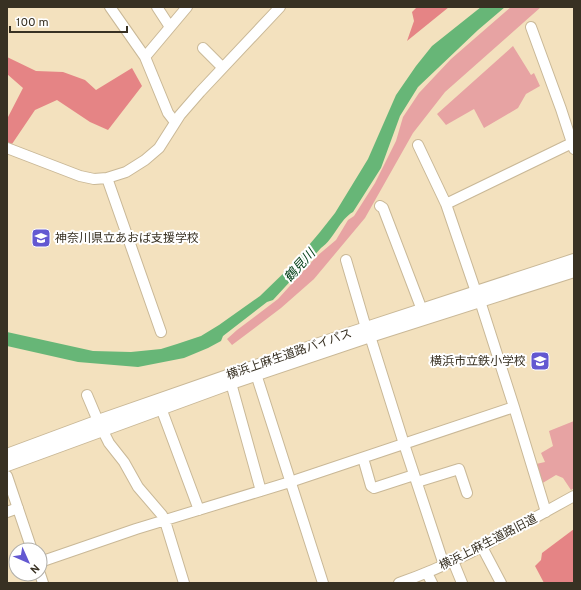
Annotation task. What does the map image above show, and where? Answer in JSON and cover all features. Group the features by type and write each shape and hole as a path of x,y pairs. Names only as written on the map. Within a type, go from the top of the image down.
{"main road":[{"name":"横浜上麻生道路バイパス","path":"7,455 100,425 368,332 478,297 574,260"},
{"name":"横浜上麻生道路バイパス","path":"7,465 100,425 161,408 231,383 368,332 422,310 478,297 574,271"}],"street":[{"path":"110,7 145,57 168,113 175,122"},
{"path":"156,7 170,27"},
{"path":"145,57 187,7"},
{"path":"7,148 80,176 94,179 107,178 126,172 145,160 159,148 175,122 200,92 277,8"},
{"path":"446,204 573,146 531,27"},
{"path":"203,48 222,67"},
{"path":"418,145 446,204 514,407 546,512"},
{"path":"107,178 161,332"},
{"path":"380,206 383,208 422,310"},
{"path":"346,260 415,478 448,563 462,583"},
{"path":"256,374 323,583"},
{"path":"231,383 261,491"},
{"path":"87,395 109,443 124,462 138,487 162,515 184,583"},
{"path":"48,559 136,529 290,482 514,407"},
{"path":"161,408 199,510"},
{"path":"363,458 371,486 374,488 458,469 467,494"},
{"path":"7,476 29,542"},
{"name":"横浜上麻生道路旧道","path":"399,583 428,573 482,547 574,496"},
{"path":"7,512 18,508"},
{"path":"482,547 501,583"},
{"path":"428,573 432,583"}],"shaded area":[{"path":"417,7 449,7 407,41 414,21 412,12"},
{"path":"511,7 541,7 445,92 413,133 365,218 314,279 281,308 232,345 227,339 278,299 317,256 336,240 348,220 354,216 375,183 396,141 403,117 419,93 451,59"},
{"path":"513,46 531,75 534,73 540,86 526,94 518,108 484,128 474,109 446,125 437,114"},
{"path":"7,57 36,71 63,72 85,80 96,90 132,68 142,86 108,130 90,122 57,100 35,110 12,144 7,142 7,119 23,88 7,74"},
{"path":"574,421 574,488 571,490 563,478 556,475 541,484 536,464 545,462 541,453 553,446 549,431"},
{"path":"574,529 574,583 544,583 535,566 541,560 542,553"}],"water":[{"name":"鶴見川","path":"481,7 505,7 478,30 418,87 400,116 381,168 353,212 348,215 326,244 273,300 267,302 223,336 221,341 184,358 138,367 78,362 7,346 7,332 93,351 131,352 161,349 201,336 260,296 293,264 335,213 368,159 396,95 416,66 432,46"}],"place":[{"name":"神奈川県立あおば支援学校","path":"41,238"},
{"name":"横浜市立鉄小学校","path":"540,361"}]}
